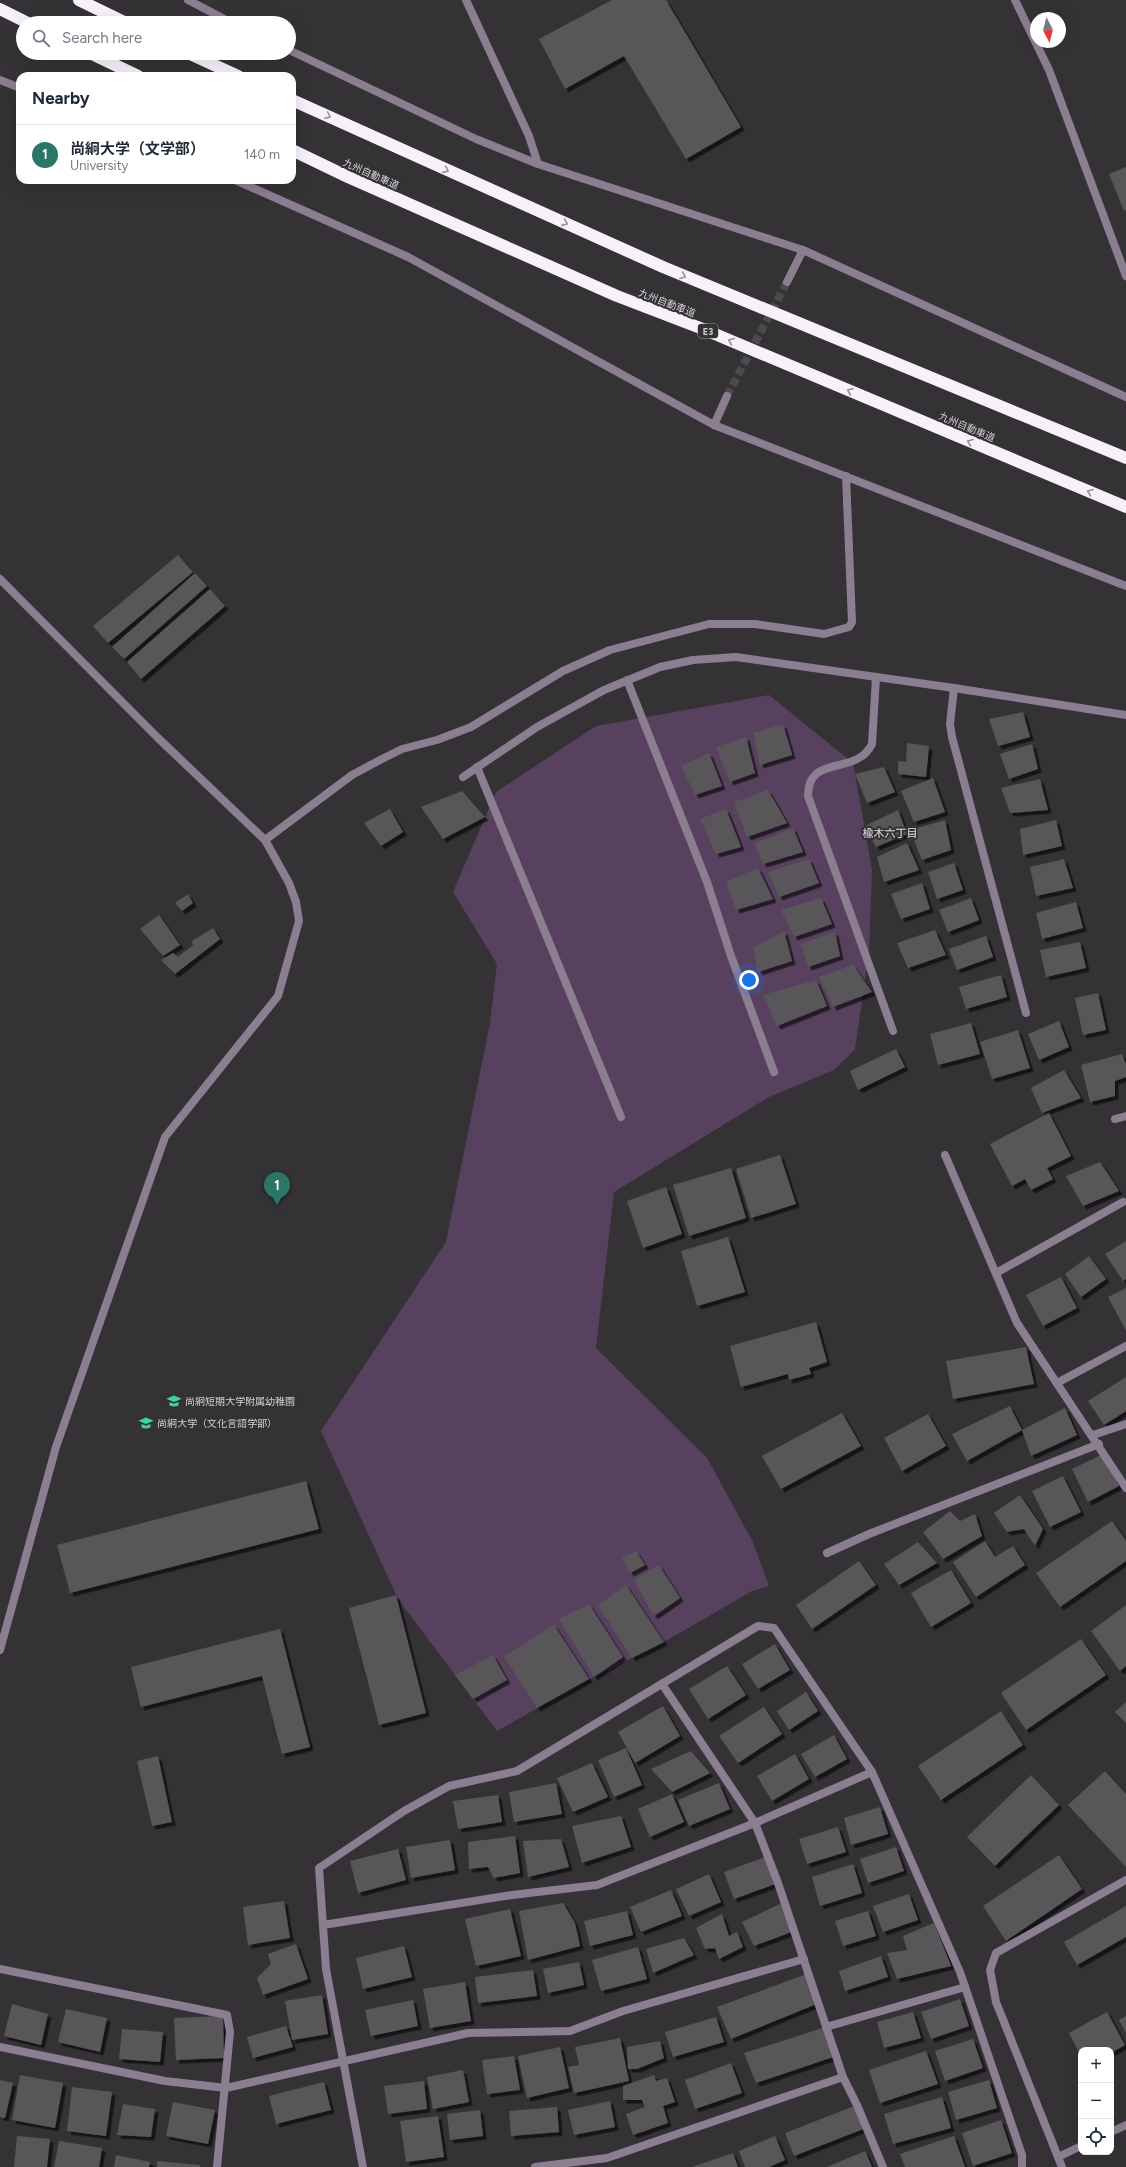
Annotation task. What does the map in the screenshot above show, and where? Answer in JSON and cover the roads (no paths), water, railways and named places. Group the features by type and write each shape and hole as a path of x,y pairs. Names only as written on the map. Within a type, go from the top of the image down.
{"highway":[{"path":"79,0 112,16"},
{"path":"0,9 16,17"},
{"path":"105,60 130,72"},
{"path":"203,60 229,72"},
{"path":"296,102 696,282 1126,458"},
{"name":"九州自動車道","path":"296,152 348,177 617,296 703,329 1126,507"}],"street":[{"path":"188,0 219,16"},
{"path":"466,0 529,136 538,164"},
{"path":"1015,0 1048,70 1126,276"},
{"path":"296,53 476,139 538,164 803,250 1126,397"},
{"path":"0,80 16,86"},
{"path":"244,184 408,257 714,425 1126,586"},
{"path":"787,282 803,250"},
{"path":"714,425 728,396"},
{"path":"265,840 352,775 402,749 437,740 471,727 563,671 610,650 709,624 755,624 824,634 849,627 852,622 846,476"},
{"path":"0,579 157,737 265,840 289,883 296,902 299,921 278,996 165,1137 56,1447 0,1650"},
{"path":"463,777 537,727 604,690 660,667 680,663 736,658 954,688 1126,715"},
{"path":"876,677 872,744 868,752 858,759 821,770 812,776 808,787 808,796 893,1031"},
{"path":"627,680 707,882 731,956 774,1072"},
{"path":"954,688 950,724 952,737 1026,1012"},
{"path":"478,767 621,1117"},
{"path":"1115,1119 1126,1116"},
{"path":"945,1155 1017,1323 1099,1444 1126,1488"},
{"path":"996,1273 1123,1202"},
{"path":"1057,1383 1126,1346"},
{"path":"1093,1435 1126,1424"},
{"path":"828,1552 869,1534 1099,1444"},
{"path":"363,2167 326,1969 319,1868 404,1811 449,1786 517,1771 758,1626 774,1628 872,1772 965,1987 1022,2155 1022,2167"},
{"path":"662,1684 755,1823 804,1959 843,2077 857,2105 883,2167"},
{"path":"323,1925 512,1896 597,1885 755,1823 872,1772"},
{"path":"1062,2167 996,2002 990,1970 996,1953 1126,1880"},
{"path":"0,2047 165,2080 226,2088 468,2033 570,2031 623,2011 804,1959"},
{"path":"0,1969 227,2015 230,2032 226,2088 217,2167"},
{"path":"826,2026 965,1987"},
{"path":"535,2167 607,2158 843,2077"},
{"path":"1114,2131 1126,2125"},
{"path":"1058,2157 1078,2147"}],"tunnel":[{"path":"727,396 787,282"}],"place":[{"name":"尚絅大学（文学部）","path":"277,1205"},
{"name":"尚絅短期大学附属幼稚園","path":"174,1401"},
{"name":"尚絅大学（文化言語学部）","path":"146,1423"}],"district":[{"name":"楡木六丁目","path":"890,833"}]}
